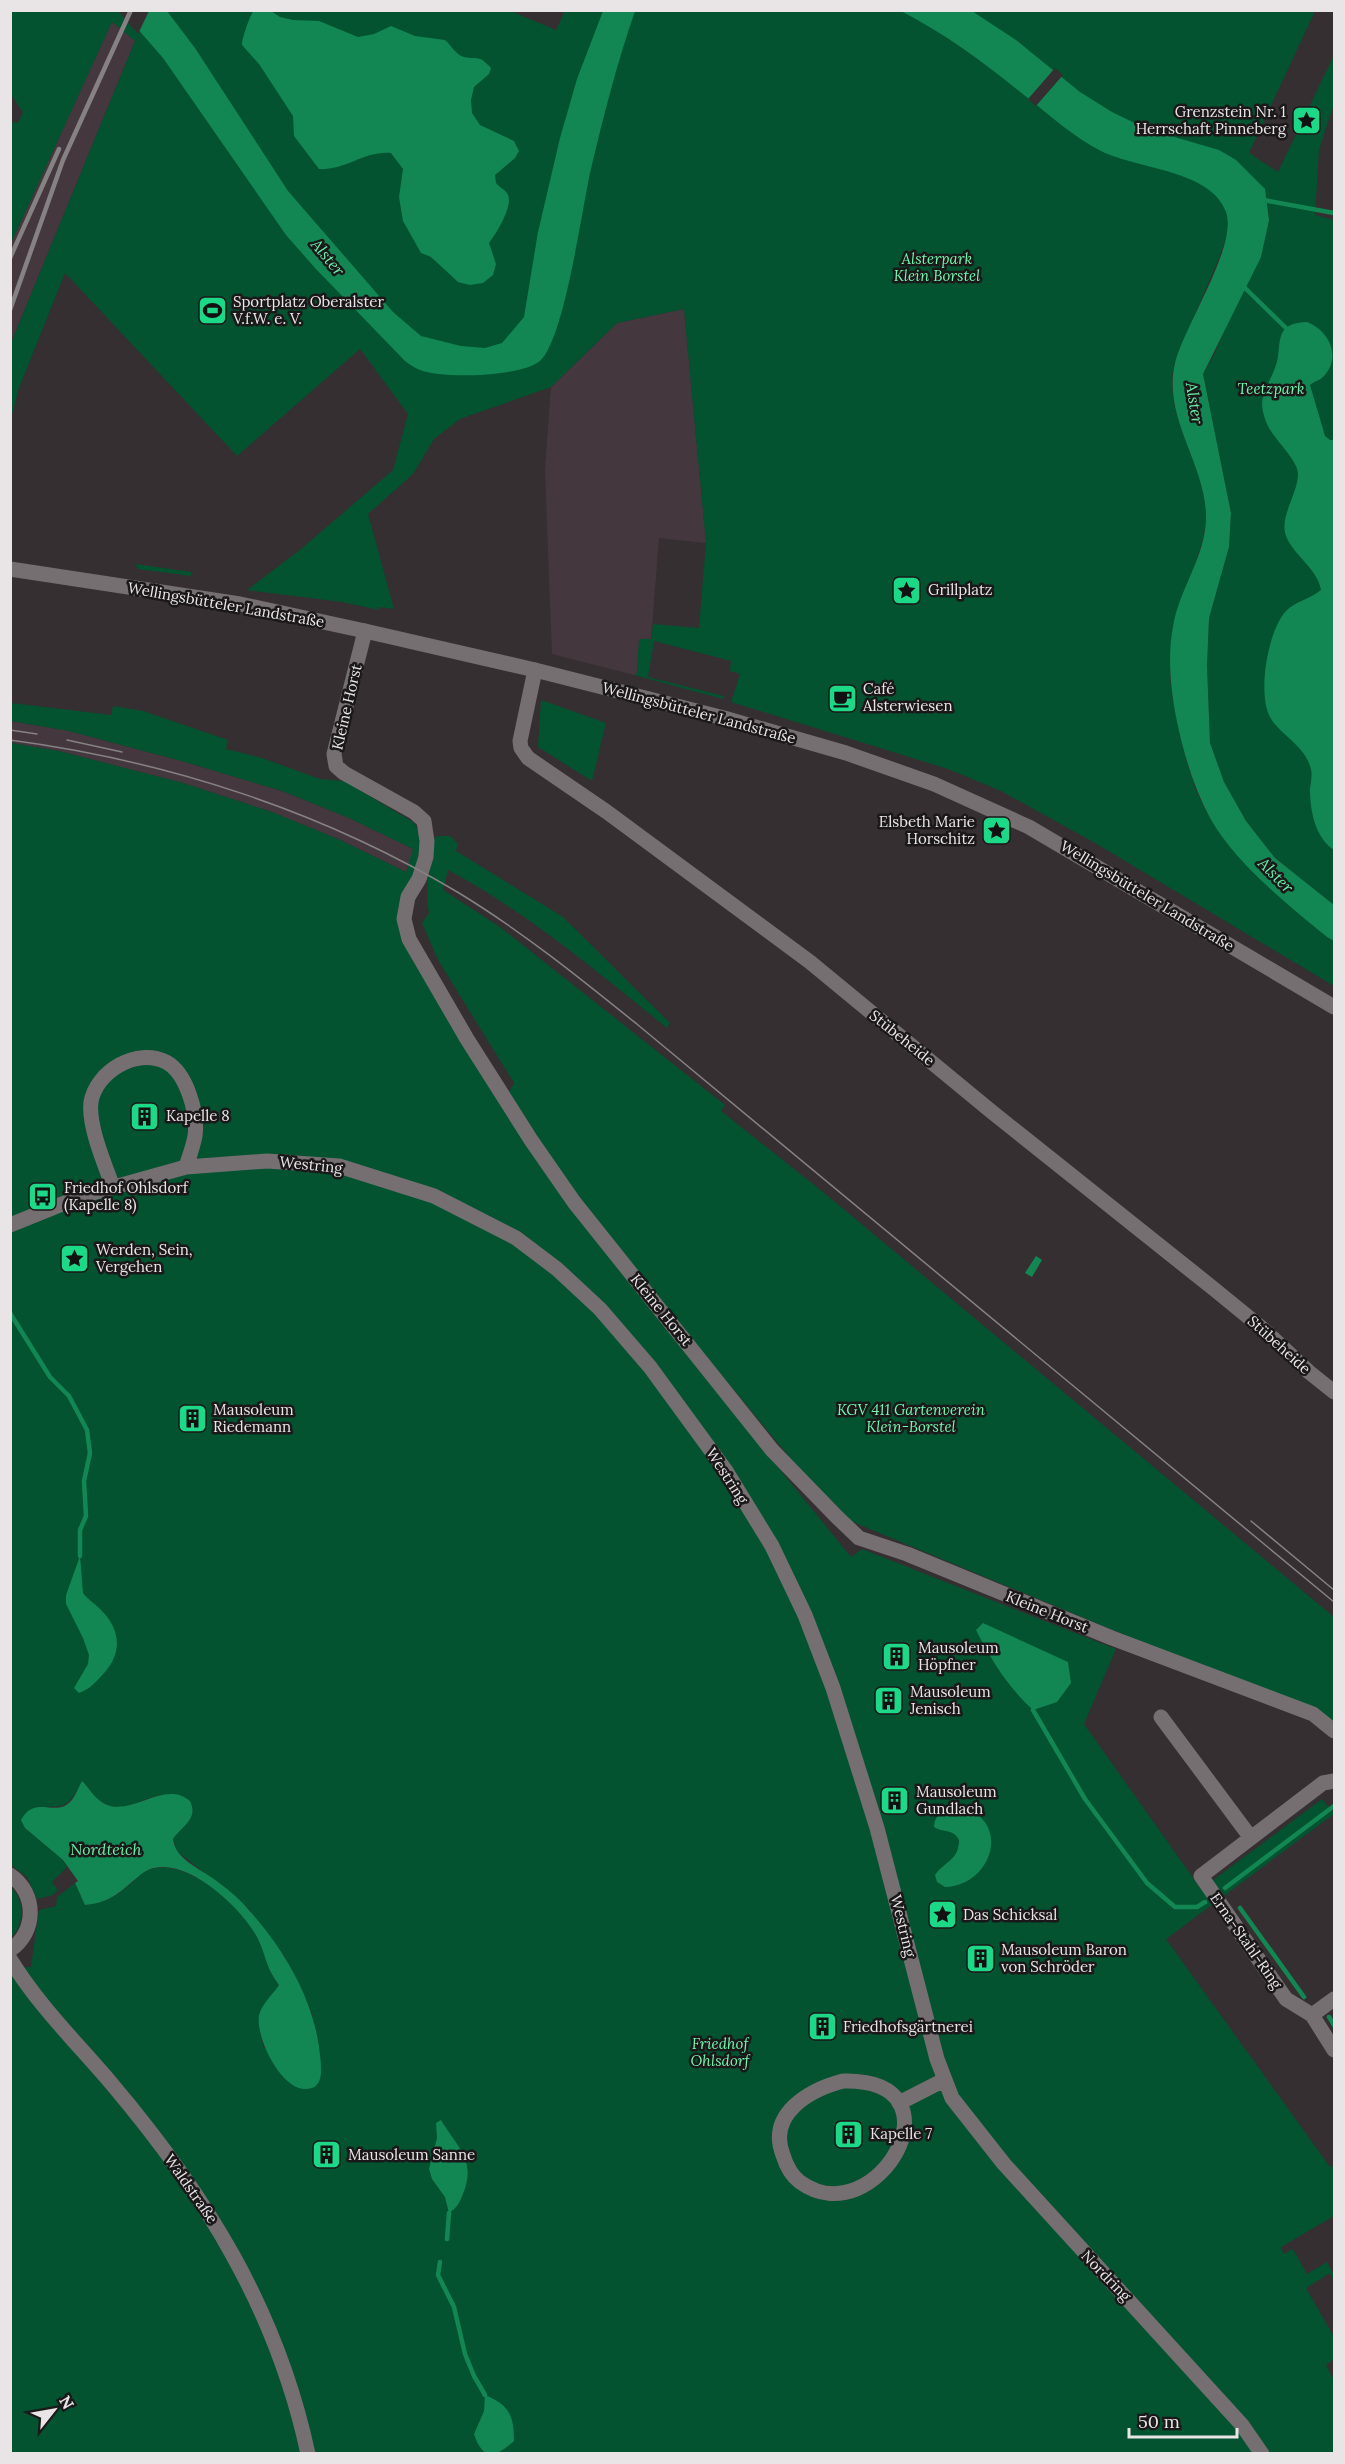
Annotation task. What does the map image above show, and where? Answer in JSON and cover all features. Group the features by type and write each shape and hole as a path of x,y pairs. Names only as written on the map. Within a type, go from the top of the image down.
{"street":[{"name":"Wellingsbütteler Landstraße","path":"10,569 240,604 365,631 535,670 791,736 846,753 934,784 1029,827 1335,1006"},
{"name":"Kleine Horst","path":"365,631 334,753 336,766 344,774 414,812 424,821 427,841 426,857 419,879 408,897 404,919 409,939 474,1049 531,1140 568,1193 772,1450 859,1538 907,1554 1112,1638 1313,1714 1335,1731"},
{"name":"Stübeheide","path":"535,670 520,741 521,748 528,758 626,826 810,962 992,1112 1214,1288 1335,1392"},
{"path":"113,1187 95,1132 91,1104 96,1086 114,1068 134,1058 166,1062 178,1071 193,1103 195,1136 186,1167"},
{"name":"Westring","path":"10,1225 82,1196 186,1167 267,1161 339,1166 434,1196 516,1238 557,1269 600,1309 651,1367 726,1471 772,1546 812,1631 833,1688 877,1828 944,2080 952,2098"},
{"path":"1161,1717 1251,1838"},
{"name":"Erna-Stahl-Ring","path":"1335,1781 1323,1784 1201,1876 1286,1999 1312,2015 1335,2050"},
{"path":"10,1875 25,1890 30,1902 31,1914 24,1937 10,1950"},
{"name":"Waldstraße","path":"10,1959 41,2002 142,2122 220,2230 262,2312 286,2370 308,2454"},
{"path":"1312,2015 1335,1999"},
{"path":"899,2103 944,2080"},
{"path":"856,2081 879,2085 899,2103 905,2118 904,2137 892,2161 882,2173 866,2184 843,2192 822,2192 801,2182 792,2174 779,2143 781,2127 786,2114 810,2093 836,2083 856,2081"},
{"name":"Nordring","path":"952,2098 1004,2164 1242,2425 1262,2454"}],"shaded area":[{"path":"112,21 135,41 11,343 11,243"},
{"path":"684,309 706,543 659,538 651,639 639,639 637,674 634,675 552,654 545,471 551,387 617,323"},
{"path":"11,721 69,731 282,791 349,818 413,849 447,870 443,889 407,870 406,872 340,840 272,812 183,783 59,751 11,743"}],"green space":[{"name":"Alsterpark Klein Borstel","path":"508,10 556,30 565,10 1315,11 1249,153 1278,172 1334,55 1334,104 1319,150 1315,215 1334,220 1334,905 1275,858 1246,821 1224,782 1210,743 1207,666 1209,618 1229,547 1231,513 1203,374 1215,353 1269,220 1267,201 1229,228 1174,368 1173,398 1201,484 1206,520 1176,638 1170,676 1180,736 1195,786 1206,810 1224,838 1250,869 1296,911 1334,941 1334,986 1095,843 1001,791 948,769 731,702 740,674 730,671 731,661 654,641 648,677 724,696 723,699 634,675 637,673 639,639 651,639 653,624 699,628 706,543 684,309 617,323 551,387 460,419 434,439 413,474 368,514 394,609 378,607 379,610 342,602 247,590 301,549 393,470 408,414 360,349 237,456 65,273 19,388 11,418 11,343 135,41 112,22 11,243 11,129 13,121 18,123 23,112 11,95 11,11"},
{"path":"135,564 191,572 191,576 138,569"},
{"path":"541,700 606,723 592,781 538,747"},
{"name":"Friedhof Ohlsdorf","path":"11,703 111,715 113,706 143,711 228,740 226,749 262,758 320,779 344,781 413,822 418,831 419,854 399,914 464,1045 690,1359 851,1557 862,1549 1116,1649 1084,1724 1201,1889 1322,1799 1334,1814 1166,1939 1330,2167 1334,2166 1334,2216 1281,2247 1284,2254 1293,2249 1307,2274 1327,2262 1334,2275 1334,2280 1330,2273 1306,2288 1334,2337 1334,2359 1326,2365 1334,2380 1334,2453 11,2454 11,1967 31,1967 39,1910 56,1906 57,1897 75,1883 85,1905 112,1898 148,1870 163,1867 179,1870 212,1887 227,1900 240,1913 258,1939 279,1985 261,2014 260,2028 264,2048 313,2016 285,1957 248,1908 177,1851 173,1839 191,1818 190,1801 167,1795 129,1806 113,1807 98,1799 82,1782 72,1798 64,1805 35,1807 25,1828 63,1860 67,1867 52,1882 58,1890 53,1895 37,1899 27,1877 11,1865 11,743 59,751 183,783 272,812 340,840 406,872 413,849 349,818 282,791 69,731 11,721"},
{"name":"KGV 411 Gartenverein Klein-Borstel","path":"450,836 458,844 456,851 563,917 670,1023 667,1028 533,923 476,886 448,870 443,890 500,927 725,1105 721,1111 823,1192 1334,1617 1334,1722 848,1520 830,1506 576,1199 507,1095 514,1083 438,960 422,923 429,913 427,885 435,837"},
{"path":"11,1887 19,1899 22,1912 19,1926 11,1938"}],"water":[{"path":"254,10 271,11 280,17 293,20 319,21 358,37 374,34 391,26 415,36 445,40 461,56 481,59 491,68 489,74 474,87 471,100 472,113 480,125 514,141 519,151 515,158 495,175 496,183 507,193 509,204 504,219 489,243 496,264 493,275 483,283 470,285 458,282 431,257 421,253 403,221 399,197 403,169 391,153 372,155 337,167 319,169 294,136 293,116 259,64 242,45 246,27"},
{"name":"Alster","path":"122,11 167,11 195,48 288,191 393,312 421,336 461,346 485,348 502,343 524,317 538,232 560,138 577,79 603,11 635,11 616,71 595,152 571,273 557,328 549,348 540,361 530,366 499,373 445,375 418,369 405,361 286,235 163,58"},
{"name":"Alster","path":"901,11 972,11 1016,40 1080,92 1112,112 1147,129 1219,150 1236,160 1265,189 1269,220 1261,257 1203,374 1231,513 1229,547 1209,618 1207,666 1210,743 1224,782 1246,821 1275,858 1334,905 1334,941 1263,882 1221,835 1204,807 1190,771 1173,699 1170,662 1173,627 1201,547 1206,519 1200,480 1174,403 1175,363 1180,347 1218,265 1228,227 1226,212 1218,198 1205,187 1189,179 1116,157 1091,146 998,74"},
{"path":"1307,322 1315,326 1327,338 1332,354 1329,370 1310,385 1325,436 1334,440 1334,850 1322,838 1315,823 1310,797 1312,777 1307,758 1270,717 1264,693 1266,662 1274,632 1280,620 1290,608 1321,590 1311,569 1294,550 1286,536 1285,521 1297,482 1297,468 1267,424 1262,408 1262,401 1275,368 1283,332 1295,323"},
{"path":"1036,1256 1042,1260 1032,1277 1025,1273"},
{"path":"80,1556 83,1593 107,1616 112,1624 117,1648 105,1672 86,1690 79,1693 74,1688 88,1664 89,1655 66,1604 66,1595"},
{"path":"983,1623 1068,1662 1071,1683 1057,1702 1033,1710 1024,1701 1001,1673 976,1630"},
{"name":"Nordteich","path":"82,1781 101,1802 115,1807 170,1794 180,1795 190,1801 191,1818 173,1839 175,1846 183,1858 241,1901 274,1941 296,1977 312,2015 317,2035 321,2069 320,2079 316,2086 302,2089 291,2084 274,2064 267,2051 259,2025 259,2015 279,1985 250,1926 226,1899 195,1877 179,1870 163,1867 146,1871 111,1898 85,1905 75,1883 78,1881 63,1860 25,1828 21,1820 26,1813 38,1807 57,1808 69,1803"},
{"path":"963,1807 978,1815 988,1827 991,1840 990,1853 984,1866 974,1876 961,1884 945,1887 937,1882 935,1875 957,1852 959,1840 951,1832 934,1827 935,1822 943,1811"},
{"path":"441,2120 459,2146 468,2172 463,2194 456,2207 449,2213 445,2197 432,2179 429,2169 437,2138 436,2123"},
{"path":"485,2395 505,2407 511,2418 514,2432 514,2441 501,2451 491,2454 482,2449 474,2434 484,2411"}],"pier":[{"path":"119,10 149,11 138,34 119,12"},
{"path":"1055,68 1063,75 1036,106 1028,99"}],"waterway":[{"path":"1263,200 1334,213"},
{"path":"1243,286 1286,328"},
{"path":"10,1313 50,1377 69,1396 87,1430 90,1453 84,1481 86,1516 80,1530 80,1556"},
{"path":"1033,1710 1085,1799 1147,1883 1175,1907 1197,1907 1205,1902"},
{"path":"1225,1888 1334,1806"},
{"path":"1240,1908 1304,1997"},
{"path":"1329,2017 1334,2025"},
{"path":"447,2239 449,2213"},
{"path":"440,2262 438,2275 454,2307 465,2354 485,2395"}],"tram line":[{"path":"10,730 37,734"},
{"path":"10,740 128,761 242,794 353,837 407,864 483,908 551,956 638,1025 1334,1602"},
{"path":"67,740 122,752"},
{"path":"1251,1521 1334,1590"}],"railway":[{"path":"10,310 63,160 131,10"},
{"path":"10,258 59,149"}],"place":[{"name":"Grenzstein Nr. 1 Herrschaft Pinneberg","path":"1307,121"},
{"name":"Sportplatz Oberalster V.f.W. e. V.","path":"212,311"},
{"name":"Grillplatz","path":"907,590"},
{"name":"Café Alsterwiesen","path":"842,698"},
{"name":"Elsbeth Marie Horschitz","path":"996,831"},
{"name":"Kapelle 8","path":"145,1116"},
{"name":"Friedhof Ohlsdorf (Kapelle 8)","path":"43,1197"},
{"name":"Werden, Sein, Vergehen","path":"75,1259"},
{"name":"Mausoleum Riedemann","path":"192,1419"},
{"name":"Mausoleum Höpfner","path":"897,1657"},
{"name":"Mausoleum Jenisch","path":"889,1701"},
{"name":"Mausoleum Gundlach","path":"895,1801"},
{"name":"Das Schicksal","path":"942,1915"},
{"name":"Mausoleum Baron von Schröder","path":"980,1959"},
{"name":"Friedhofsgärtnerei","path":"822,2027"},
{"name":"Kapelle 7","path":"849,2134"},
{"name":"Mausoleum Sanne","path":"327,2155"}],"park label":[{"name":"Teetzpark","path":"1271,389"}]}
